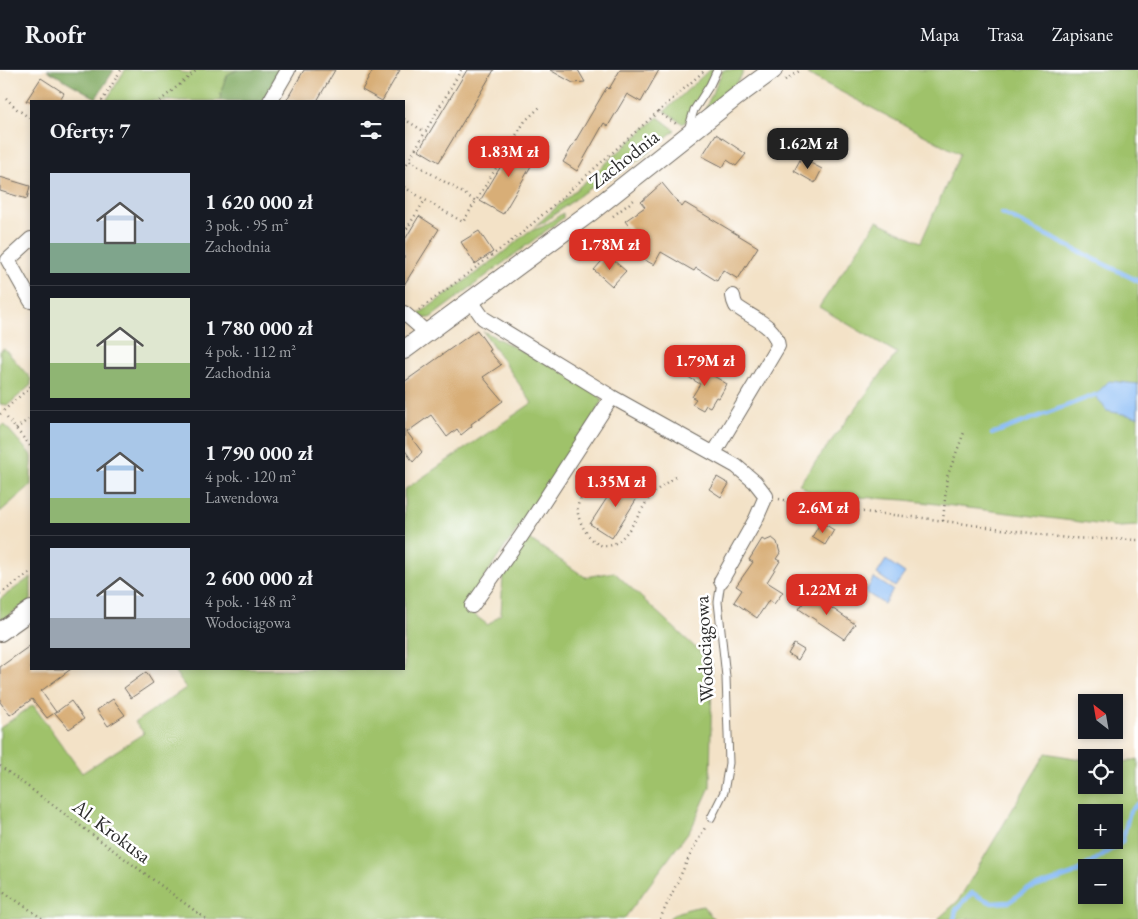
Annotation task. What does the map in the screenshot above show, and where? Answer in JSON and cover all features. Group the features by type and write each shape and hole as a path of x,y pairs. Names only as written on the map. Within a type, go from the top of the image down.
{"street":[{"path":"271,100 288,70"},
{"name":"Zachodnia","path":"405,349 592,211 683,131 773,70"},
{"path":"30,240 8,260 30,300"},
{"path":"714,453 778,346 778,339 774,332 736,306 733,296"},
{"path":"471,301 484,318 612,397 736,466 766,496"},
{"path":"411,312 427,333"},
{"path":"472,606 612,397"},
{"name":"Wodociągowa","path":"721,580 756,519 766,496"},
{"path":"0,632 30,611"}],"lane":[{"path":"683,131 717,70"},
{"name":"Wodociągowa","path":"711,818 724,792 729,763 726,677 718,602 721,580"}],"path":[{"path":"103,100 120,70"},
{"path":"161,100 197,70"},
{"path":"405,166 461,70"},
{"path":"411,312 517,238 705,70"},
{"path":"6,98 30,118"},
{"path":"405,188 462,222 525,121 540,107"},
{"path":"658,112 683,131"},
{"path":"405,120 425,132"},
{"path":"409,160 476,201"},
{"path":"405,232 426,200"},
{"path":"0,414 30,387"},
{"path":"7,418 30,446"},
{"path":"16,429 30,418"},
{"path":"943,521 947,477 965,430"},
{"path":"599,492 587,494 580,501 577,507 577,514 582,527 591,539 602,545 611,546 629,531 650,498 660,487 677,476"},
{"path":"766,496 825,508 943,521 1066,538 1138,540"},
{"path":"0,594 30,573"},
{"name":"Al. Krokusa","path":"0,766 206,919"},
{"path":"660,919 691,853 711,818"},
{"path":"0,889 43,919"}],"green space":[{"path":"47,70 114,70 96,98"},
{"path":"125,70 180,70 181,72 190,73 193,70 238,70 228,74 222,88 220,100 107,100"},
{"path":"238,70 281,70 264,100 220,100 222,88 228,74"},
{"path":"709,70 714,70 691,117 683,124 665,111"},
{"path":"723,70 743,70 738,81 705,109"},
{"path":"814,70 1138,70 1138,526 1120,527 905,500 812,494 799,484 897,353 819,307 877,221 921,242 960,154 807,74"},
{"path":"658,117 675,130 619,174 587,190 543,223 534,227"},
{"path":"563,213 563,218 430,318 424,318 419,314 494,260 528,232 544,226"},
{"path":"483,331 596,389 602,401 586,430 465,605 488,625 501,614 503,574 514,550 525,536 585,577 614,572 712,663 710,787 692,827 624,919 0,919 0,728 33,705 82,773 144,733 135,722 186,688 174,670 405,670 405,489 532,403"},
{"path":"4,348 30,378 30,386 8,405 0,404 0,351"},
{"path":"4,424 30,454 30,486 0,512 0,427"},
{"path":"30,578 30,601 0,622 0,599"},
{"path":"1046,753 1078,759 1078,794 1123,794 1123,762 1138,759 1138,919 938,919 958,901"},
{"path":"703,906 714,919 668,919 680,912"}],"water":[{"path":"1109,381 1138,384 1138,417 1107,411 1095,395"},
{"path":"886,560 905,573 895,587 877,574"},
{"path":"874,578 893,590 884,604 865,592"}],"building":[{"path":"304,70 335,70 318,100 287,100"},
{"path":"373,70 400,70 383,100 362,90"},
{"path":"467,70 494,70 439,162 419,150"},
{"path":"550,70 578,70 585,82 573,83"},
{"path":"620,70 659,70 641,102 627,94 608,126 604,123 577,171 563,162 607,87 609,89"},
{"path":"41,78 64,93 60,100 26,101"},
{"path":"716,134 746,154 736,166 727,160 723,167 702,156"},
{"path":"516,141 538,154 503,214 480,201"},
{"path":"801,158 822,169 815,183 794,171"},
{"path":"0,177 30,186 27,199 0,191"},
{"path":"662,183 682,207 685,203 758,247 738,279 723,270 717,281 696,268 694,271 661,252 654,265 638,256 644,246 625,221 645,207 641,202"},
{"path":"419,216 439,229 405,283 405,239"},
{"path":"479,231 493,252 475,264 461,242"},
{"path":"607,255 626,271 612,286 594,270"},
{"path":"477,330 491,350 489,351 501,365 483,377 503,401 471,424 472,426 461,435 457,429 447,437 431,415 407,432 422,452 413,462 405,450 405,381"},
{"path":"692,363 727,384 719,398 716,397 710,407 706,405 703,410 692,404 696,399 692,397 700,384 685,375"},
{"path":"717,477 729,484 721,497 709,489"},
{"path":"620,478 641,492 612,538 590,524"},
{"path":"821,522 834,530 825,545 812,537"},
{"path":"772,538 777,542 780,553 776,559 780,561 767,582 783,592 774,604 769,600 757,618 734,602 742,590 736,586 753,562 749,560 762,539 765,541"},
{"path":"810,593 855,624 844,639 799,609"},
{"path":"794,644 804,650 798,660 788,654"},
{"path":"30,646 30,670 70,670 41,691 56,712 47,718 32,699 10,715 0,702 0,667"},
{"path":"146,672 153,683 131,698 124,688"},
{"path":"113,699 125,715 108,726 97,710"},
{"path":"71,701 84,719 69,729 55,713"}],"waterway":[{"path":"1002,213 1138,281"},
{"path":"992,434 1095,395"},
{"path":"954,919 956,910 972,893 992,903 1009,902 1026,890 1073,874 1122,842 1130,811 1138,804"}]}
